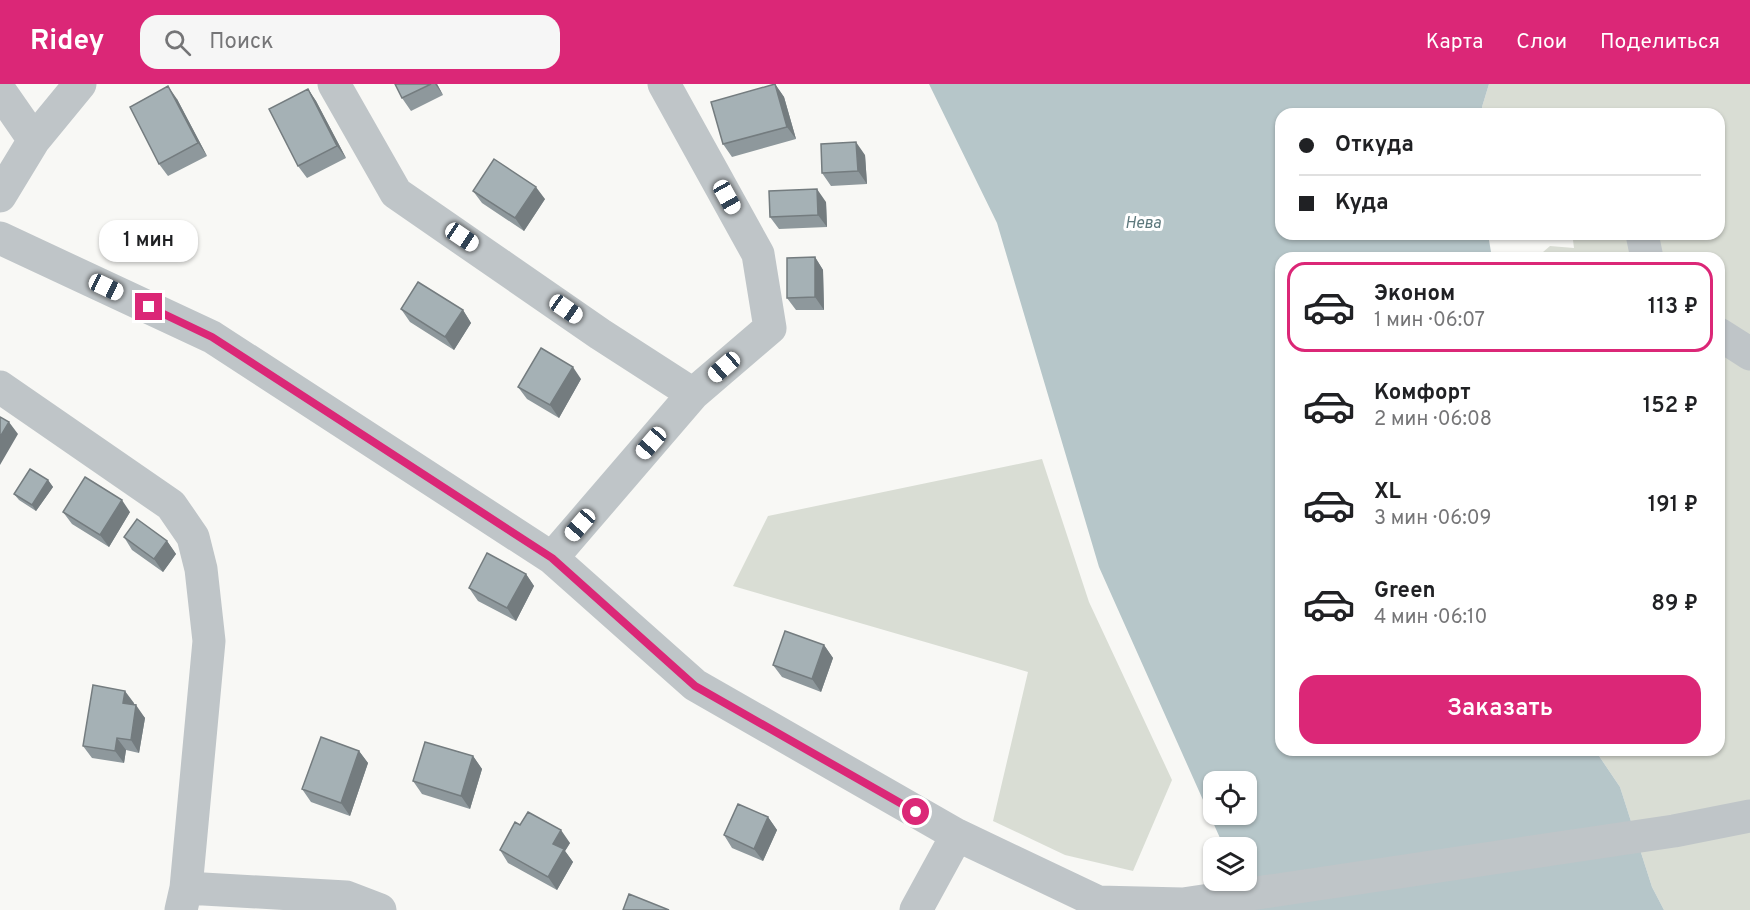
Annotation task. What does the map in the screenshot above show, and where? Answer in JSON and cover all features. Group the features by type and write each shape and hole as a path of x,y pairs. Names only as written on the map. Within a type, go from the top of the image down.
{"street":[{"path":"0,196 34,140 80,84"},
{"path":"334,84 396,193 600,334 693,393"},
{"path":"552,558 693,393 770,328 758,254 664,84"},
{"path":"0,91 34,140"},
{"path":"0,238 212,337 552,558 695,686 957,835 1098,902 1183,904 1674,831 1750,816"},
{"path":"1725,338 1750,354"},
{"path":"0,387 171,505 193,537 201,569 209,641 183,899 346,897 380,910"},
{"path":"916,910 957,835"}],"shaded area":[{"path":"1489,84 1750,84 1750,910 1664,910 1652,887 1620,787 1599,756 1725,756 1725,252 1543,252 1550,246 1574,248 1573,240 1725,240 1725,108 1482,107"},
{"path":"1042,459 1089,602 1172,780 1133,871 1065,855 993,821 1028,672 733,586 768,516"}],"water":[{"name":"Нева","path":"929,84 1489,84 1482,108 1275,108 1275,240 1489,240 1491,252 1275,252 1275,756 1599,756 1620,787 1652,887 1664,910 1252,910 1248,891 1257,891 1257,837 1220,837 1214,825 1257,825 1257,771 1203,771 1203,800 1099,567 997,223"}],"building":[{"path":"395,84 431,84 402,98"},
{"path":"775,84 787,127 723,144 711,102"},
{"path":"168,86 198,143 159,164 130,107"},
{"path":"308,89 337,146 298,166 269,109"},
{"path":"856,142 858,171 822,173 821,144"},
{"path":"494,159 536,187 515,218 473,191"},
{"path":"817,189 818,215 770,217 769,191"},
{"path":"815,257 815,297 787,298 787,258"},
{"path":"418,282 463,310 445,337 401,309"},
{"path":"541,348 573,367 550,405 518,387"},
{"path":"0,417 9,422 0,437"},
{"path":"30,469 48,480 32,505 14,494"},
{"path":"85,477 122,500 100,535 63,512"},
{"path":"137,519 167,541 154,559 124,537"},
{"path":"487,553 526,574 507,608 469,588"},
{"path":"785,631 824,645 812,679 773,665"},
{"path":"93,685 125,691 123,703 136,705 131,740 117,738 115,751 83,746"},
{"path":"321,737 359,751 341,803 302,789"},
{"path":"425,742 473,756 461,796 413,781"},
{"path":"738,804 768,817 754,849 724,835"},
{"path":"528,812 561,830 553,844 564,849 548,877 500,850 515,822 520,825"},
{"path":"629,894 669,910 623,910"}],"route":[{"path":"149,307 212,337 552,558 695,686 916,812"}]}
